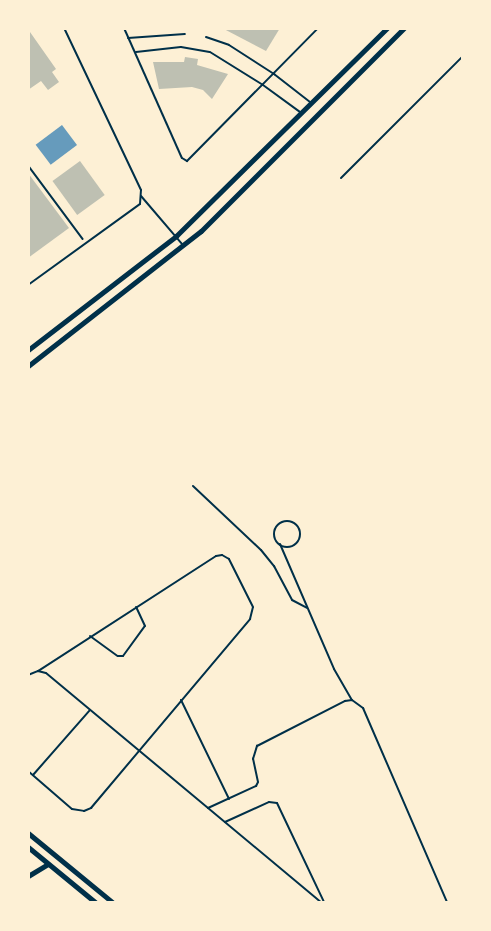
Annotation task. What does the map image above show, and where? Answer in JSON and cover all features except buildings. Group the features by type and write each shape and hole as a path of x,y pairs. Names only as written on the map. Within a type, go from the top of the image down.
{"street":[{"path":"28,350 176,236 387,28"},
{"path":"28,366 183,246 404,28"},
{"path":"28,833 112,903"},
{"path":"28,848 94,903"},
{"path":"28,876 48,864"}],"lane":[{"path":"28,285 140,204 141,190 64,28"},
{"path":"124,28 182,158 187,161 318,28"},
{"path":"128,38 185,34"},
{"path":"206,37 229,45 274,74 312,104"},
{"path":"135,52 181,47 195,48 223,59 303,113"},
{"path":"341,178 462,57"},
{"path":"141,196 183,246"},
{"path":"193,486 261,550 274,567 292,600 307,608"},
{"path":"280,544 292,546 299,541 300,532 296,524 288,521 277,526 275,538 280,544 334,669 352,700 363,708 447,903"},
{"path":"28,675 38,671 136,606 222,555 229,559 253,607 250,619 91,808 84,811 72,809 28,771"},
{"path":"90,636 115,655 123,656 146,627 136,606"},
{"path":"38,671 46,673 322,903"},
{"path":"181,699 229,799"},
{"path":"208,808 255,786 258,782 253,759 258,746 345,701 352,700"},
{"path":"33,776 90,710"},
{"path":"225,822 269,802 277,803 322,903"}],"path":[{"path":"28,165 85,242"}],"water":[{"path":"62,125 77,145 51,165 36,145"}]}
